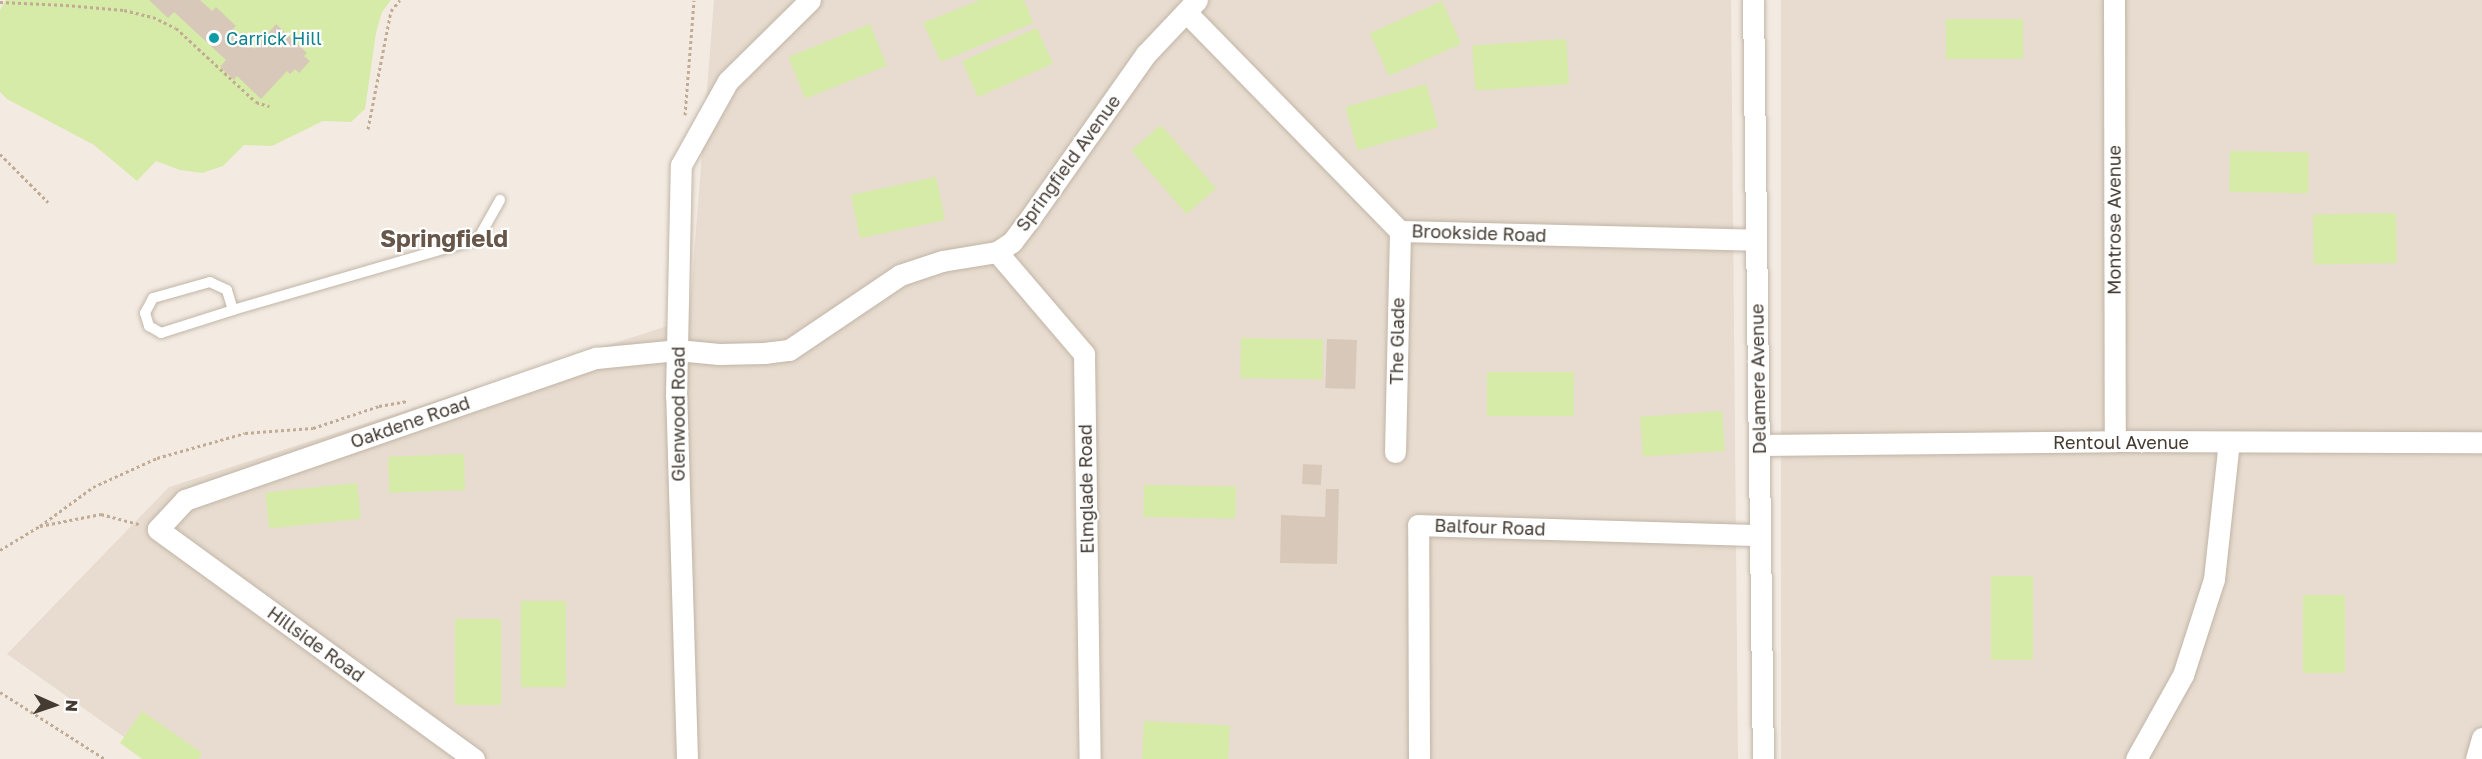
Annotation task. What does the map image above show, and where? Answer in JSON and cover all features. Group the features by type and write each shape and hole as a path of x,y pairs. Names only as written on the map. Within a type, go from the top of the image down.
{"street":[{"name":"Glenwood Road","path":"687,759 676,396 681,165 728,81 810,0"},
{"name":"Delamere Avenue","path":"1753,0 1763,759"},
{"name":"Montrose Avenue","path":"2114,0 2115,441"},
{"name":"Brookside Road","path":"1192,6 1400,231 1756,240"},
{"name":"Springfield Avenue","path":"997,252 1011,242 1023,228 1146,54 1192,6"},
{"name":"The Glade","path":"1395,452 1400,231"},
{"path":"677,350 719,354 789,350 900,275 942,261 997,252"},
{"name":"Elmglade Road","path":"997,252 1084,354 1090,759"},
{"name":"Oakdene Road","path":"158,529 185,501 596,358 677,350"},
{"name":"Rentoul Avenue","path":"1760,445 2115,441 2482,442"},
{"path":"2136,759 2183,675 2214,579 2229,442"},
{"name":"Balfour Road","path":"1419,759 1418,525 1760,535"},
{"name":"Hillside Road","path":"158,529 474,759"},
{"path":"2476,759 2482,738"}],"lane":[{"path":"233,310 227,290 210,282 153,298 145,313 149,326 161,333 478,239 500,200"}],"path":[{"path":"368,129 391,11 400,0"},
{"path":"685,118 694,0"},
{"path":"0,2 66,4 124,10 153,17 176,28 256,102 269,106"},
{"path":"0,154 48,202"},
{"path":"0,550 40,526 93,487 157,458 245,433 313,428 379,406 410,400"},
{"path":"40,526 101,514 158,529"},
{"path":"0,692 105,759"}],"shaded area":[{"path":"714,0 1731,0 1738,759 155,759 7,654 169,487 689,319"},
{"path":"1781,0 2482,0 2482,759 1781,759"}],"green space":[{"path":"6,0 391,0 382,12 376,33 365,109 351,122 323,121 272,146 244,145 223,166 202,173 180,170 156,161 137,181 94,145 7,99 0,92 0,10"},
{"path":"980,0 1022,0 1026,4 1033,23 941,62 923,23"},
{"path":"1442,1 1461,44 1389,76 1370,33"},
{"path":"1946,19 2023,19 2023,59 1946,59"},
{"path":"870,24 887,66 805,99 788,57"},
{"path":"1037,28 1053,64 978,97 962,61"},
{"path":"1566,39 1569,84 1475,90 1472,46"},
{"path":"1426,84 1438,127 1358,150 1345,107"},
{"path":"1161,125 1216,188 1187,214 1132,151"},
{"path":"2230,151 2309,152 2308,193 2229,192"},
{"path":"936,177 945,220 860,238 851,195"},
{"path":"2396,213 2397,263 2314,264 2313,214"},
{"path":"1241,338 1323,339 1322,379 1240,378"},
{"path":"1487,372 1574,372 1574,416 1487,416"},
{"path":"1722,411 1725,451 1643,457 1640,417"},
{"path":"464,454 465,490 389,493 388,457"},
{"path":"357,483 361,519 269,528 266,493"},
{"path":"1144,485 1236,487 1235,519 1143,517"},
{"path":"1991,576 2033,576 2033,660 1991,660"},
{"path":"2303,595 2345,595 2345,673 2303,673"},
{"path":"521,601 566,601 566,687 521,687"},
{"path":"455,619 501,619 501,705 455,705"},
{"path":"142,711 202,753 198,759 142,759 120,743"},
{"path":"1144,721 1230,726 1228,759 1142,759"}],"building":[{"path":"149,0 200,0 212,11 216,7 236,26 233,29 254,49 276,24 307,53 304,56 310,61 299,73 295,69 290,74 287,71 261,99 237,76 234,80 220,67 226,60 174,12 168,18"},
{"path":"1327,339 1357,340 1355,389 1325,388"},
{"path":"1303,464 1322,465 1321,485 1302,484"},
{"path":"1326,489 1339,489 1337,564 1280,563 1281,515 1325,517"}],"place":[{"name":"Carrick Hill","path":"214,38"}],"district":[{"name":"Springfield","path":"444,238"}]}
